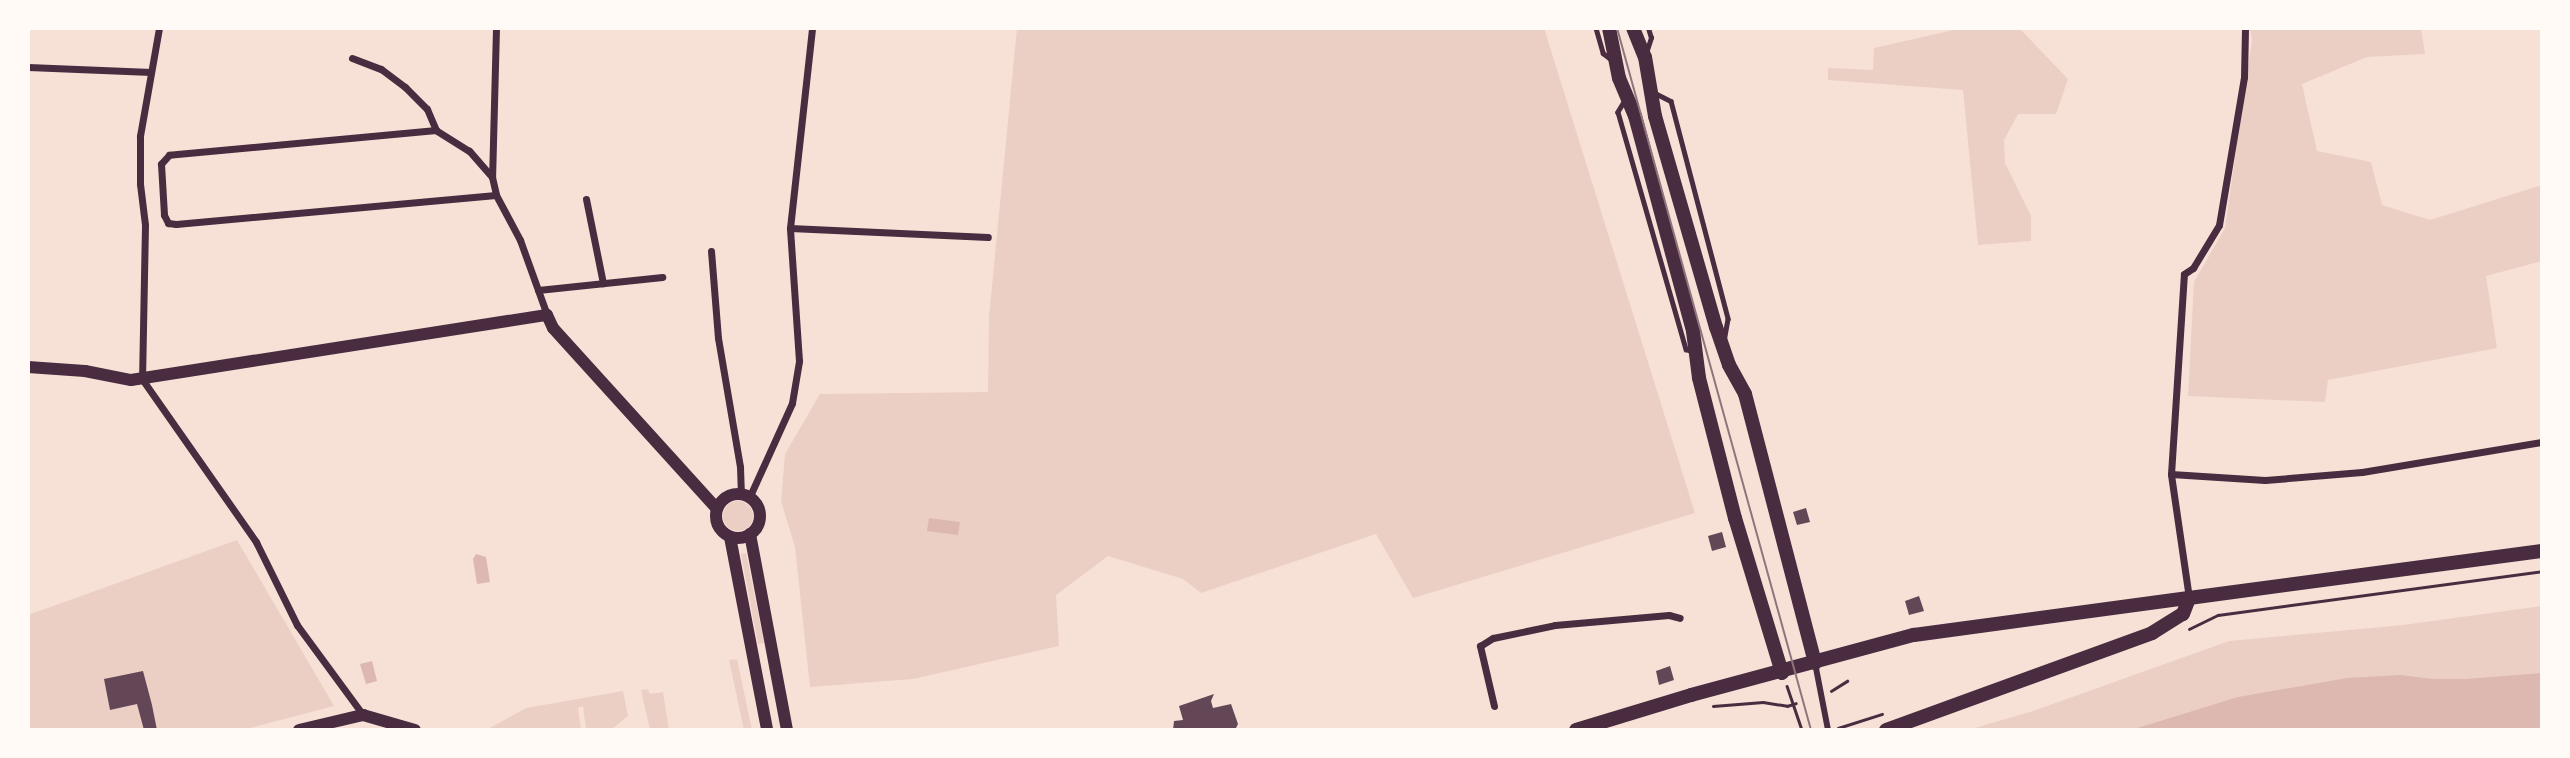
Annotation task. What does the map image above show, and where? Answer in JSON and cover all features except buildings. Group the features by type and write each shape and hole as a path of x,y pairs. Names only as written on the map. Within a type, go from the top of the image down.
{"main road":[{"path":"1609,28 1615,63 1625,98 1635,116 1697,355 1699,378 1735,518 1782,673"},
{"path":"1633,28 1645,57 1655,116 1722,345 1745,394 1815,663"},
{"path":"1576,730 1691,695 1942,630 2542,551"},
{"path":"1886,730 2152,633 2183,614 2189,598"}],"street":[{"path":"159,28 140,148 145,237 142,379 256,542 297,625 363,715"},
{"path":"496,28 492,177 496,195 510,217 547,315 553,328 717,509"},
{"path":"745,496 792,403 798,336 790,228 812,28"},
{"path":"2189,598 2171,474 2184,274 2193,268 2219,225 2244,77 2245,28"},
{"path":"352,58 381,69 405,87 427,109 436,130 469,151 492,177"},
{"path":"28,67 151,72"},
{"path":"436,130 169,155 161,164 164,215 167,223 496,195"},
{"path":"586,199 603,283"},
{"path":"790,228 988,237"},
{"path":"711,251 718,338 745,496 760,516 750,534 787,730"},
{"path":"538,290 662,277"},
{"path":"28,367 142,379 547,315"},
{"path":"2171,474 2265,480 2362,472 2542,442"},
{"path":"745,496 724,499 717,509 716,523 730,537 767,730"},
{"path":"730,537 750,534"},
{"path":"1494,706 1480,646 1493,638 1555,625 1669,615 1680,618"},
{"path":"1815,663 1828,727"},
{"path":"299,730 363,715 415,730"}],"lane":[{"path":"1596,28 1603,53 1615,63"},
{"path":"1645,57 1651,38 1648,28"}],"path":[{"path":"2180,633 2218,615 2542,571"},
{"path":"1782,673 1802,730"},
{"path":"1822,696 1847,681"},
{"path":"1713,706 1763,702 1795,704"}],"shaded area":[{"path":"1017,28 1544,28 1695,513 1413,598 1376,534 1201,593 1183,579 1108,556 1056,595 1059,646 913,679 810,687 795,547 781,501 785,454 820,394 988,392 989,317"},
{"path":"1962,28 2019,28 2068,79 2056,114 2018,114 2004,140 2005,163 2031,216 2031,241 1978,245 1963,90 1828,80 1828,68 1873,70 1874,48"},
{"path":"2250,28 2421,28 2425,54 2367,57 2302,84 2317,151 2371,162 2382,205 2430,220 2542,185 2542,261 2486,276 2497,348 2328,380 2325,402 2188,396 2194,282 2225,228 2252,40"},
{"path":"738,501 749,505 753,516 749,527 738,531 727,527 723,516 727,505"},
{"path":"929,518 960,522 958,535 927,531"},
{"path":"237,540 334,706 243,730 28,730 28,615"},
{"path":"746,553 764,643 758,644 741,554"},
{"path":"476,554 486,557 490,582 477,584 473,559"},
{"path":"2542,606 2542,730 1968,730 2033,711 2229,641 2403,625"},
{"path":"737,659 752,730 744,730 729,660"},
{"path":"372,661 377,681 366,684 360,664"},
{"path":"2542,673 2542,730 2131,730 2238,697 2347,678 2401,675 2466,679"},
{"path":"648,689 650,694 663,692 669,730 650,730 641,690"},
{"path":"623,691 628,716 611,730 586,730 583,706 578,708 581,730 486,730 526,708"}],"tram line":[{"path":"1617,28 1811,730"}]}
